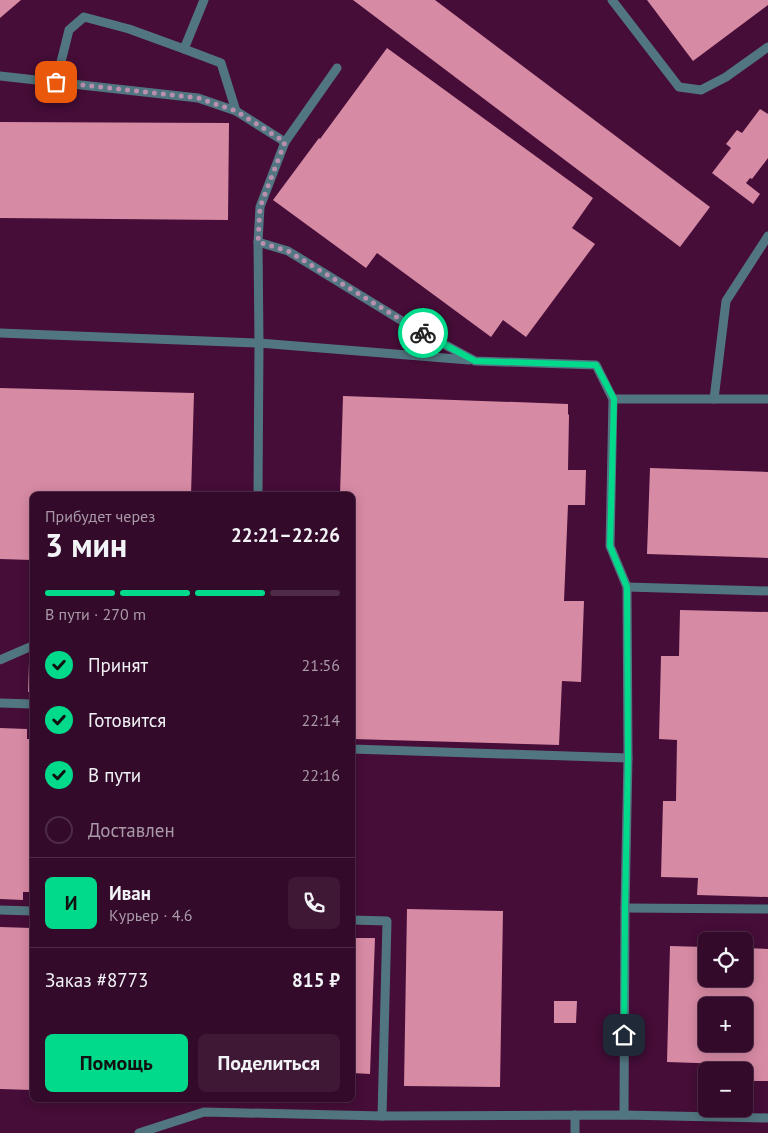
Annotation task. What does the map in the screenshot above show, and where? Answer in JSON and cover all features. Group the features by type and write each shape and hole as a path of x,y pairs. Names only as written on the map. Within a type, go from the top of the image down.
{"lane":[{"path":"184,50 204,0"},
{"path":"612,0 679,87 701,90 726,77 768,47"},
{"path":"56,82 69,30 84,17 129,29 221,63 236,111"},
{"path":"258,492 260,343 258,242 260,207 285,142 337,68"},
{"path":"0,76 198,98 236,111 285,142"},
{"path":"714,399 726,301 767,238"},
{"path":"258,242 288,251 412,327 475,361"},
{"path":"0,333 260,343 475,361 596,365 614,399 610,546 627,587 628,758 624,1115"},
{"path":"614,399 768,399"},
{"path":"627,587 768,591"},
{"path":"0,660 30,647"},
{"path":"0,703 30,704"},
{"path":"355,749 628,758"},
{"path":"625,908 768,909"},
{"path":"0,910 30,911"},
{"path":"355,920 387,921 382,1116"},
{"path":"139,1133 204,1112 382,1116 624,1115 768,1118"},
{"path":"575,1115 575,1133"}],"building":[{"path":"0,0 21,0 0,18"},
{"path":"353,0 435,0 710,207 680,247"},
{"path":"647,0 768,0 768,5 693,61"},
{"path":"387,48 593,198 572,228 595,244 526,337 503,320 491,337 377,253 366,268 273,200"},
{"path":"760,109 768,114 768,158 752,179 750,178 746,183 760,194 753,204 712,173 731,148 726,144 737,130 742,133"},
{"path":"0,122 229,123 228,220 0,218"},
{"path":"0,388 194,393 191,492 30,492 30,560 0,559"},
{"path":"343,396 568,404 568,470 586,470 585,505 568,505 564,601 584,601 581,682 562,681 559,745 355,739 355,492 340,492"},
{"path":"650,468 768,472 768,558 647,554"},
{"path":"680,610 768,612 768,897 697,895 698,878 661,877 663,801 676,801 677,740 659,739 661,656 679,656"},
{"path":"29,662 30,662 30,692 28,692"},
{"path":"0,728 27,729 27,739 30,739 30,892 23,892 23,900 0,899"},
{"path":"407,909 503,911 500,1087 404,1086"},
{"path":"0,927 30,928 30,1090 0,1089"},
{"path":"355,938 375,938 370,1074 355,1073"},
{"path":"670,946 698,947 698,987 753,987 753,948 768,949 768,1081 753,1081 753,1062 667,1062"},
{"path":"554,1001 577,1001 576,1023 554,1023"}],"way so far":[{"path":"56,82 198,98 236,111 285,142 260,207 258,242 288,251 423,333"}],"route":[{"path":"423,333 475,361 596,365 614,399 610,546 627,587 628,758 624,1035"}]}
